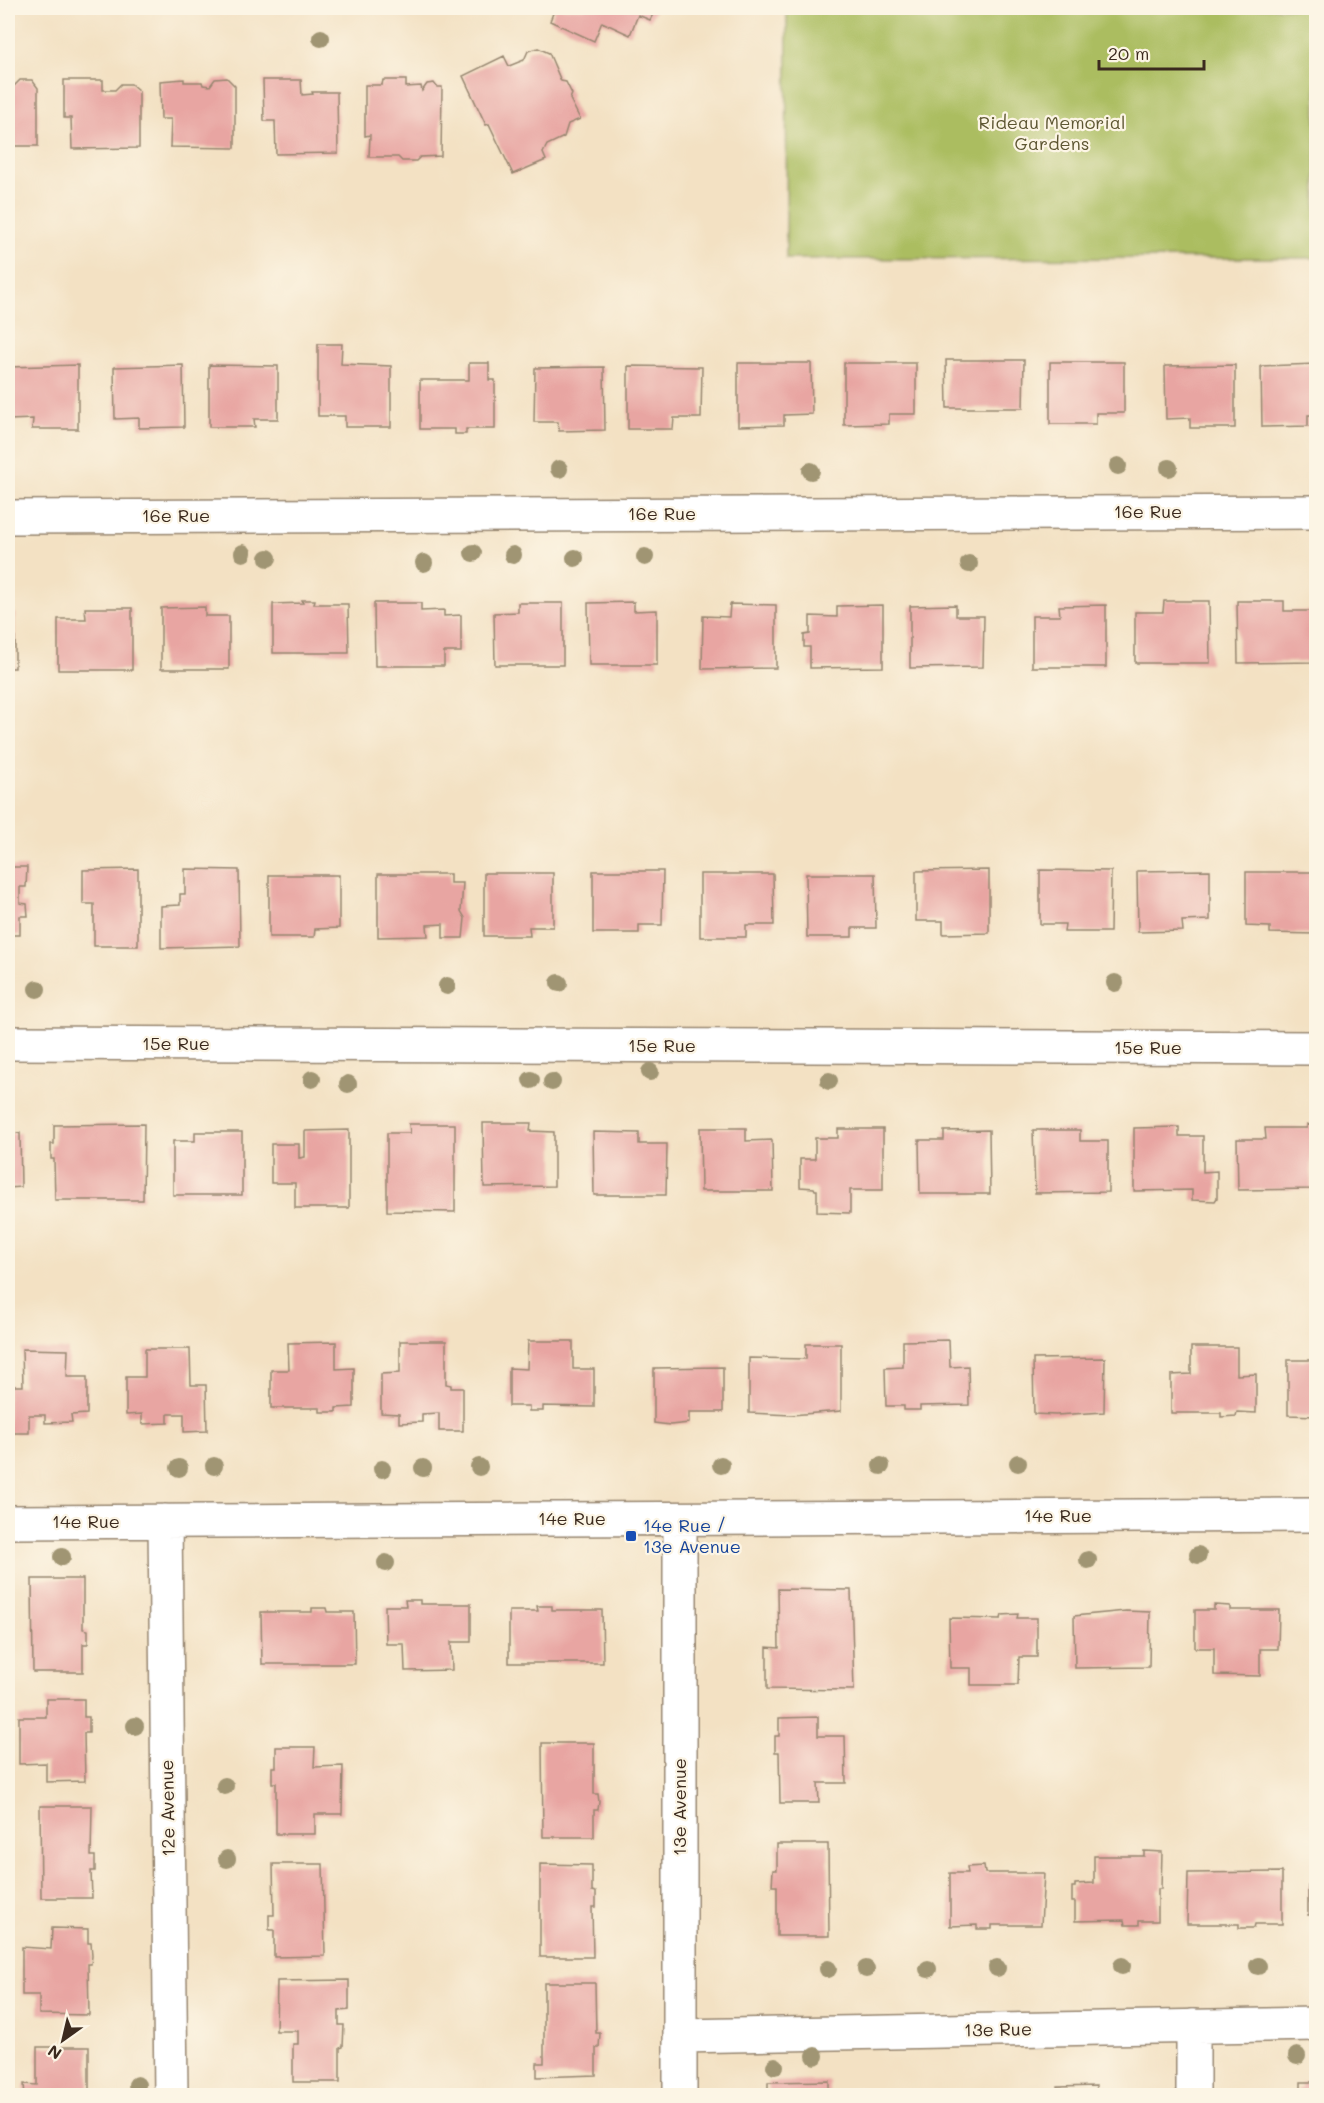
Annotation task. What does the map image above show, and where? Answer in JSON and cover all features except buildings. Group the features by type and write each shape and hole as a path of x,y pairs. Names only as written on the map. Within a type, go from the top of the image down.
{"street":[{"name":"16e Rue","path":"8,517 1317,512"},
{"name":"15e Rue","path":"8,1043 1317,1048"},
{"name":"14e Rue","path":"8,1522 1317,1515"},
{"name":"13e Avenue","path":"680,2096 681,1519"},
{"name":"12e Avenue","path":"165,1521 171,2096"},
{"name":"13e Rue","path":"680,2036 1317,2024"},
{"path":"1193,2026 1193,2096"}],"green space":[{"name":"Rideau Memorial Gardens","path":"787,8 1316,8 1316,258 786,259"}],"place":[{"name":"14e Rue / 13e Avenue","path":"631,1536"}]}
